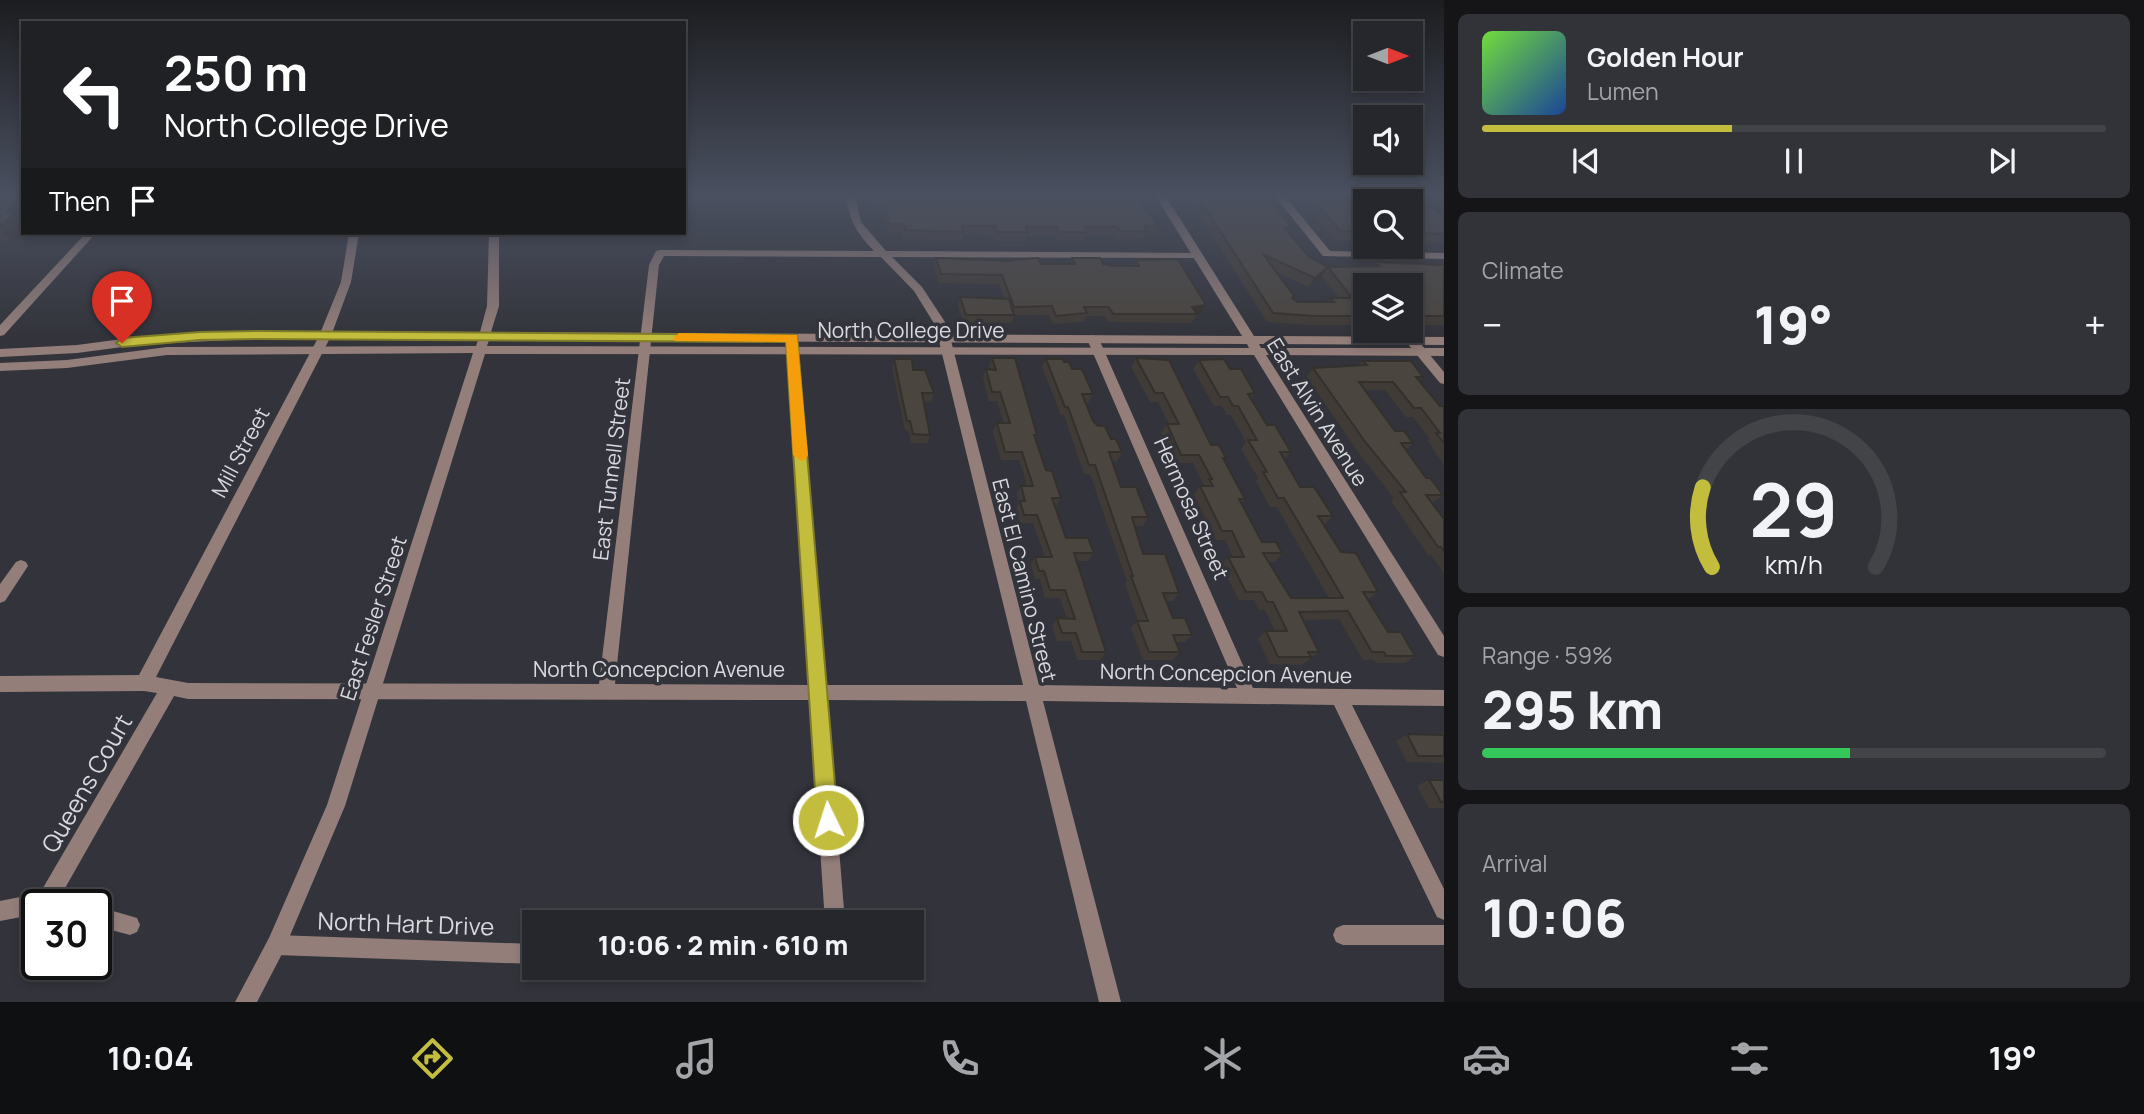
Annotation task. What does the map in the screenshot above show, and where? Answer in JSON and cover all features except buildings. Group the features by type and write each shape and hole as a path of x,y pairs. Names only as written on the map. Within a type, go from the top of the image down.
{"street":[{"path":"0,331 83,242"},
{"name":"Mill Street","path":"144,683 321,343 346,282 353,242"},
{"name":"East Fesler Street","path":"246,1002 276,945 336,806 493,306 494,242"},
{"name":"East El Camino Street","path":"872,242 918,289 936,314 946,344 1110,1002"},
{"name":"East Alvin Avenue","path":"1189,242 1444,650"},
{"path":"1316,242 1327,254 1444,256"},
{"name":"East Tunnell Street","path":"606,692 654,265 660,253 885,254"},
{"path":"885,254 1197,255"},
{"name":"North College Drive","path":"0,353 77,349 200,336 321,343 1253,345 1444,352"},
{"name":"North College Drive","path":"1423,340 1444,341"},
{"name":"North College Drive","path":"1253,345 1353,342"},
{"name":"North College Drive","path":"0,367 68,364 167,351 321,343"},
{"path":"793,343 834,910"},
{"path":"1413,343 1444,380"},
{"name":"Hermosa Street","path":"1095,344 1249,697"},
{"path":"0,596 21,566"},
{"name":"North Concepcion Avenue","path":"0,684 144,683 169,690 1031,693 1444,698"},
{"name":"Queens Court","path":"59,889 169,690"},
{"path":"1339,696 1444,910"},
{"path":"0,911 21,909"},
{"path":"112,920 130,925"},
{"path":"1343,935 1444,935"},
{"name":"North Hart Drive","path":"276,945 522,954"}],"slow traffic":[{"path":"679,338 792,338 801,455"}],"route":[{"path":"122,343 200,336 258,335 792,338 828,820"}]}
